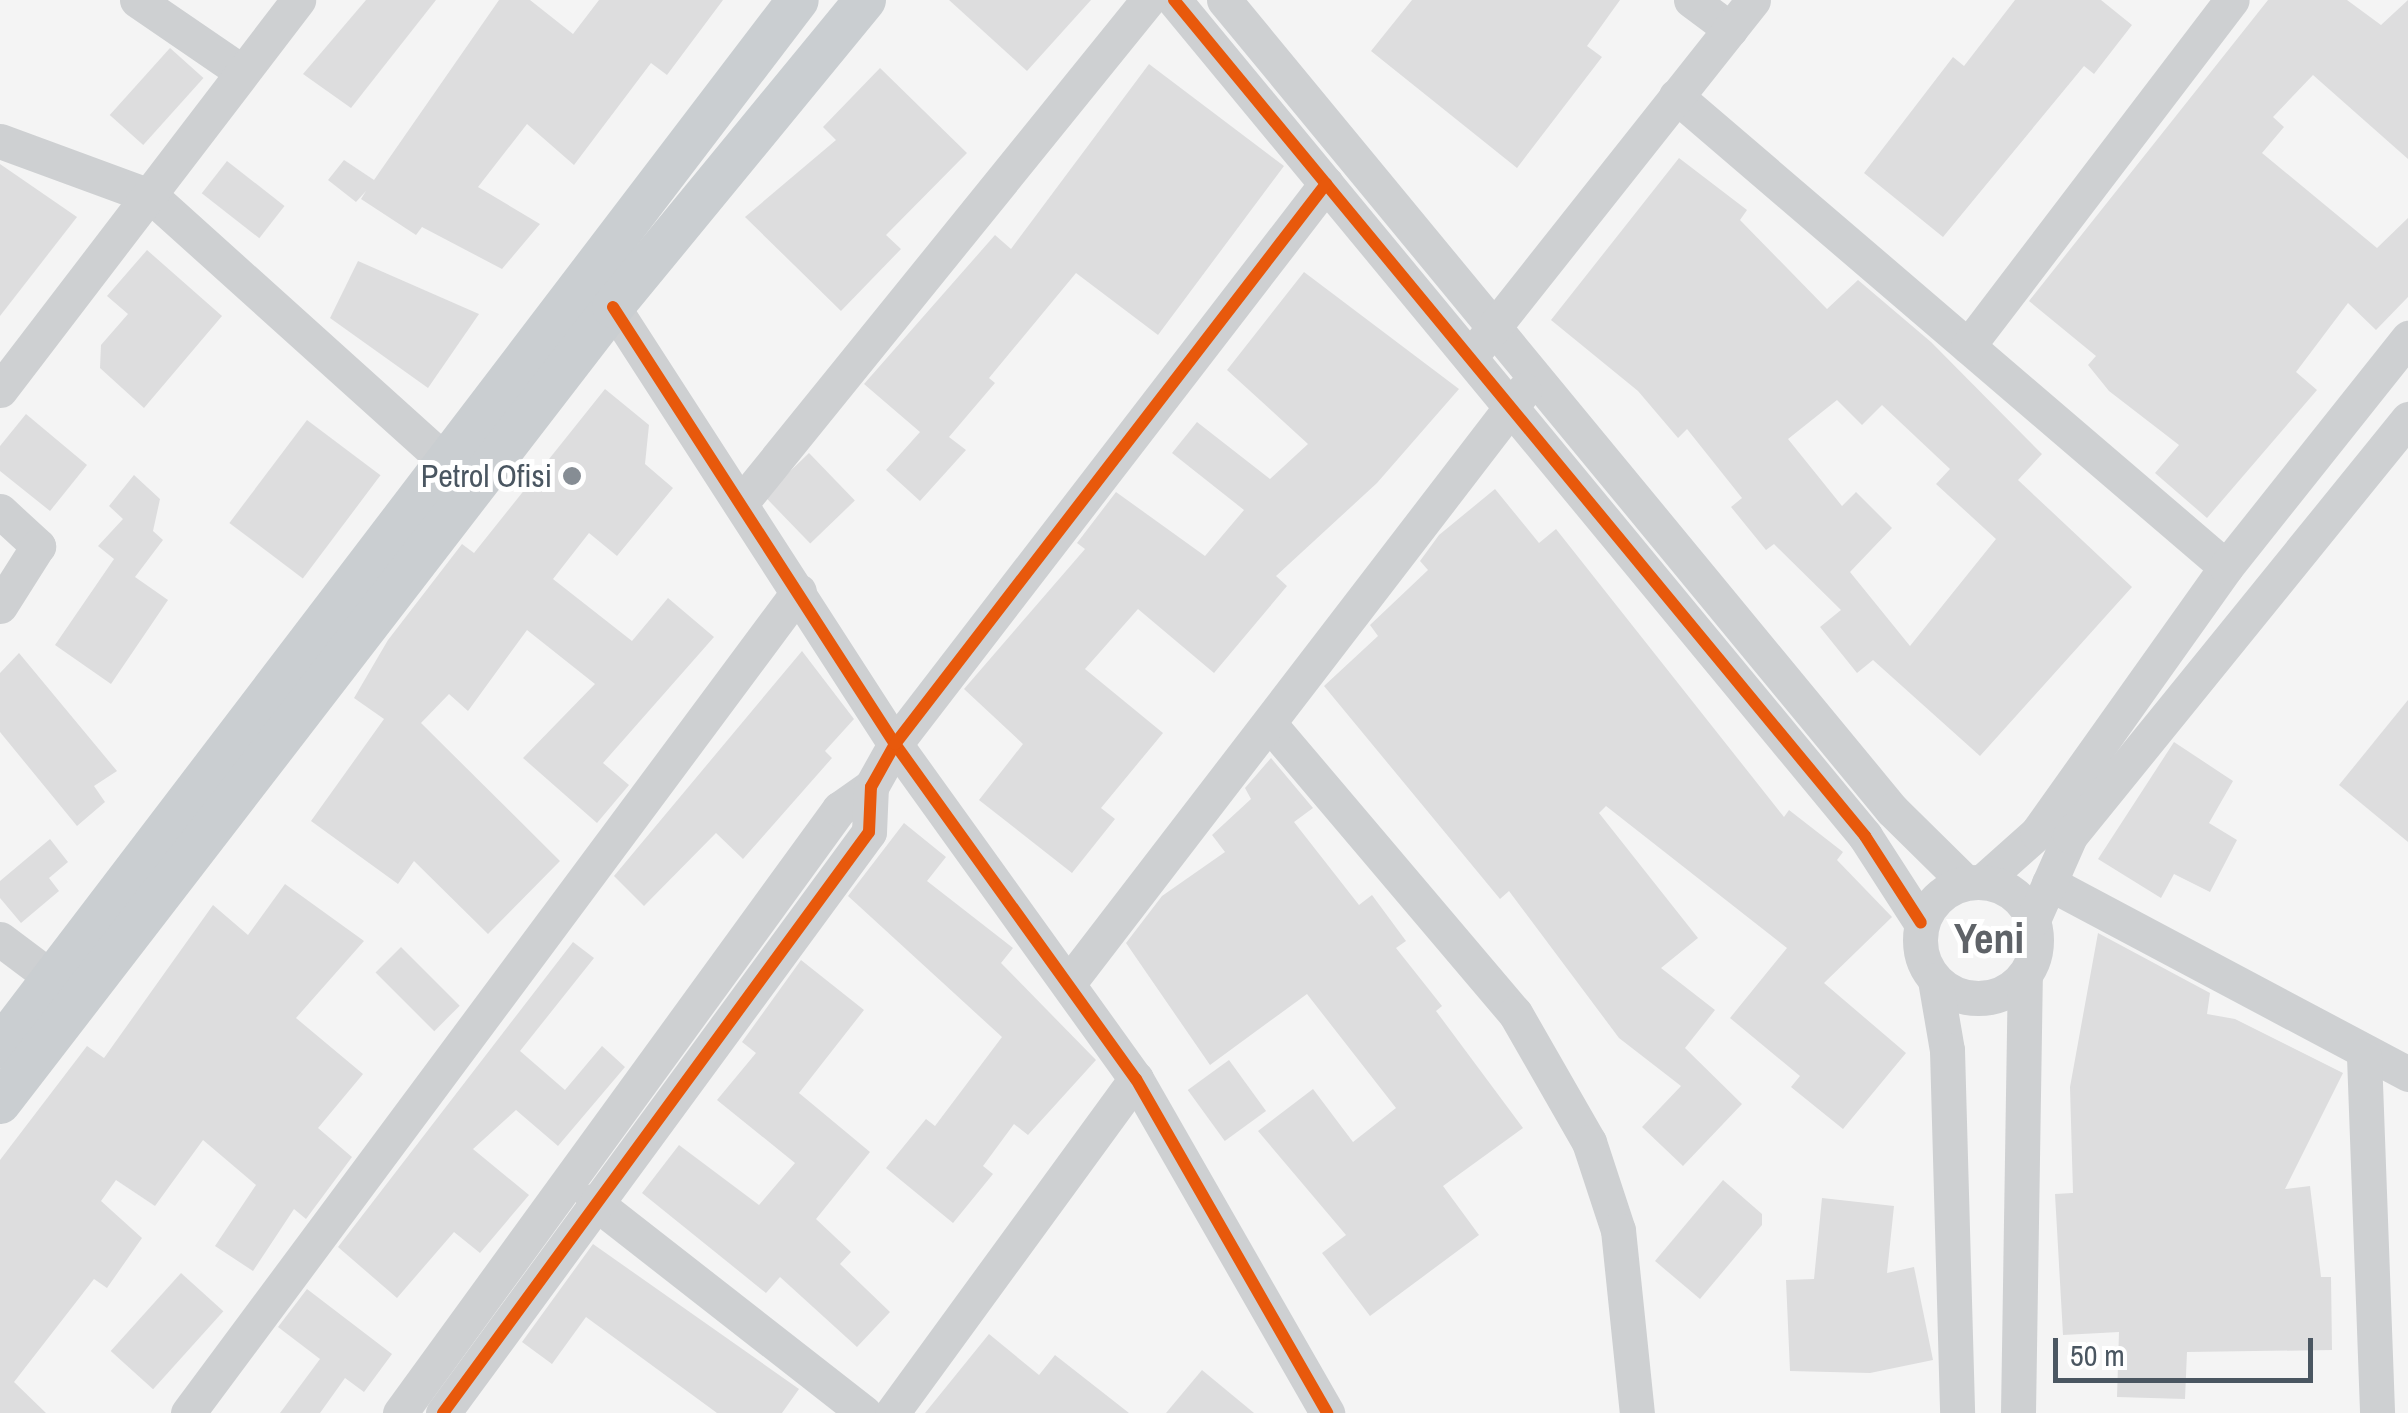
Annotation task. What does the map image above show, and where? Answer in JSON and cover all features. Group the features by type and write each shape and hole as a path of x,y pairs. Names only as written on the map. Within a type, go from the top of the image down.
{"main road":[{"path":"0,1047 798,0"},
{"path":"0,1102 613,307 865,0"}],"street":[{"path":"137,0 242,72"},
{"path":"0,390 152,197 298,0"},
{"path":"741,503 1148,0"},
{"path":"1174,0 1864,836 1921,924"},
{"path":"1224,0 1491,330 1892,810 1974,882 2004,887 2033,920"},
{"path":"1691,0 1730,29"},
{"path":"1470,358 1752,0"},
{"path":"1968,346 2232,0"},
{"path":"1676,96 2226,567"},
{"path":"0,141 152,197 446,462"},
{"path":"444,1413 593,1201 869,832 871,787 895,744 1326,184"},
{"path":"613,307 895,744 1071,980 1136,1079 1327,1413"},
{"path":"1957,1413 1948,1050 1935,980 1920,948 1921,924 1930,906 1974,882 2037,833 2226,567 2408,338"},
{"path":"1071,980 1272,728 1532,379"},
{"path":"2018,1413 2024,976 2033,920 2070,836 2408,418"},
{"path":"0,511 38,546 0,606"},
{"path":"188,1413 799,591"},
{"path":"1272,728 1515,1013 1589,1142 1618,1230 1638,1413"},
{"path":"400,1413 840,808 871,787"},
{"path":"2049,883 2364,1056 2408,1074"},
{"path":"0,939 52,978"},
{"path":"1935,980 1986,998 2024,976"},
{"path":"2364,1056 2378,1413"},
{"path":"892,1413 1136,1079"},
{"path":"593,1201 864,1413"}],"building":[{"path":"366,0 436,0 351,108 303,74"},
{"path":"499,0 530,0 573,34 599,0 723,0 667,75 651,63 574,165 527,124 478,187 540,224 502,269 422,227 416,235 361,199 366,191 356,202 328,180 344,160 374,180"},
{"path":"949,0 1091,0 1027,71"},
{"path":"1412,0 1620,0 1587,46 1602,57 1517,168 1371,51"},
{"path":"2015,0 2101,0 2132,25 2094,74 2084,66 1943,237 1864,173 1953,57 1964,66"},
{"path":"2268,0 2347,0 2381,25 2408,0 2408,159 2313,75 2273,117 2284,127 2262,153 2377,248 2408,218 2408,297 2376,330 2348,303 2296,372 2317,390 2207,518 2155,473 2179,445 2109,391 2088,365 2096,356 2029,301"},
{"path":"170,48 203,78 143,145 110,115"},
{"path":"1149,64 1284,166 1158,335 1076,273 989,378 995,383 949,437 966,450 920,501 886,470 920,432 864,384 995,235 1011,249"},
{"path":"880,68 967,153 886,235 901,249 841,311 745,217 836,140 823,127"},
{"path":"1679,158 1747,210 1740,220 1827,309 1858,280 1931,342 2042,454 2018,480 2132,587 1980,756 1873,660 1857,673 1820,627 1841,610 1774,544 1766,550 1731,507 1742,498 1687,429 1678,438 1638,391 1551,320","holes":["1837,400 1862,425 1882,405 1950,469 1936,484 1996,539 1910,646 1850,572 1892,528 1856,492 1842,506 1788,439"]},
{"path":"227,161 285,206 259,238 202,193"},
{"path":"0,164 77,217 0,316"},
{"path":"147,250 222,316 144,408 100,368 101,345 128,314 107,296"},
{"path":"358,261 479,314 428,388 330,318"},
{"path":"1304,272 1459,389 1377,483 1276,576 1287,586 1214,673 1138,609 1085,669 1163,733 1101,808 1115,819 1072,873 979,800 1023,744 964,689 1085,549 1077,543 1116,492 1205,556 1244,510 1172,453 1197,422 1270,479 1308,444 1227,370"},
{"path":"605,389 649,425 645,464 673,488 617,556 589,533 553,579 632,641 668,598 714,637 603,763 629,785 597,823 523,758 595,684 527,630 468,711 449,694 421,723 560,861 488,934 414,861 398,884 311,821 384,719 354,698 388,640 462,544 474,553"},
{"path":"26,414 87,465 50,511 0,471 0,446"},
{"path":"307,420 380,475 303,578 229,523"},
{"path":"809,453 855,500 810,544 764,496"},
{"path":"134,475 160,499 153,531 163,540 135,577 168,600 111,684 55,645 114,559 98,546 123,519 109,506"},
{"path":"1495,489 1539,543 1556,529 1784,817 1789,810 1843,852 1837,860 1892,917 1824,983 1906,1053 1843,1129 1791,1087 1800,1076 1730,1018 1787,948 1606,806 1599,813 1698,938 1661,968 1715,1010 1685,1048 1742,1104 1683,1166 1642,1127 1681,1086 1619,1038 1509,891 1500,899 1324,686 1378,636 1370,625 1428,570 1420,561 1439,535"},
{"path":"802,651 854,719 825,751 832,758 743,859 716,833 644,906 614,876"},
{"path":"19,653 117,771 94,786 105,802 77,826 0,732 0,673"},
{"path":"2408,700 2408,842 2339,785"},
{"path":"2174,742 2233,781 2209,823 2237,840 2210,892 2174,874 2161,898 2098,859"},
{"path":"1271,758 1313,808 1294,822 1359,905 1372,895 1406,941 1396,948 1442,1006 1436,1011 1523,1128 1443,1186 1479,1235 1370,1316 1322,1253 1346,1235 1258,1131 1313,1089 1353,1142 1396,1108 1307,994 1210,1065 1126,943 1162,896 1225,852 1212,835 1251,799 1245,788"},
{"path":"904,823 946,857 927,881 1013,948 1001,963 1096,1060 1028,1135 1014,1124 983,1166 993,1174 953,1223 886,1168 926,1119 935,1126 1002,1037 848,896"},
{"path":"50,839 68,862 49,878 59,891 21,923 0,898 0,881"},
{"path":"285,884 364,941 296,1018 363,1074 318,1128 352,1157 306,1219 294,1209 253,1271 215,1246 256,1185 203,1140 155,1206 116,1180 101,1201 142,1238 107,1288 94,1279 14,1382 46,1413 0,1413 0,1160 87,1046 104,1058 213,905 248,935"},
{"path":"2098,933 2210,993 2207,1014 2235,1019 2343,1073 2285,1189 2310,1186 2321,1277 2331,1277 2332,1350 2187,1352 2185,1399 2117,1397 2119,1332 2063,1335 2055,1194 2073,1193 2070,1087"},
{"path":"573,942 594,958 520,1051 565,1090 602,1046 625,1067 558,1146 516,1110 473,1149 529,1195 480,1253 454,1232 397,1298 338,1247"},
{"path":"401,947 460,1006 434,1031 376,972"},
{"path":"801,960 864,1010 799,1093 870,1152 816,1219 851,1252 840,1264 890,1312 857,1347 780,1277 766,1293 642,1193 679,1145 759,1205 795,1163 717,1100 756,1053 742,1042"},
{"path":"1229,1060 1266,1111 1225,1141 1188,1090"},
{"path":"1723,1180 1762,1214 1762,1225 1700,1299 1655,1261"},
{"path":"1822,1198 1894,1206 1887,1273 1914,1267 1933,1360 1870,1373 1790,1371 1786,1280 1814,1279"},
{"path":"593,1244 799,1389 782,1413 717,1413 586,1317 552,1364 522,1342"},
{"path":"181,1273 223,1311 153,1389 111,1351"},
{"path":"307,1289 392,1354 364,1392 345,1378 320,1413 280,1413 320,1359 278,1327"},
{"path":"989,1334 1039,1375 1055,1355 1129,1413 925,1413"},
{"path":"1202,1370 1254,1413 1166,1413"}],"cycle path":[{"path":"1174,0 1865,836 1921,923"},
{"path":"443,1413 869,832 871,787 895,744 1326,184"},
{"path":"613,307 895,744 1136,1079 1327,1413"}],"place":[{"name":"Petrol Ofisi","path":"572,476"}],"district":[{"name":"Yeni","path":"1989,938"}]}
